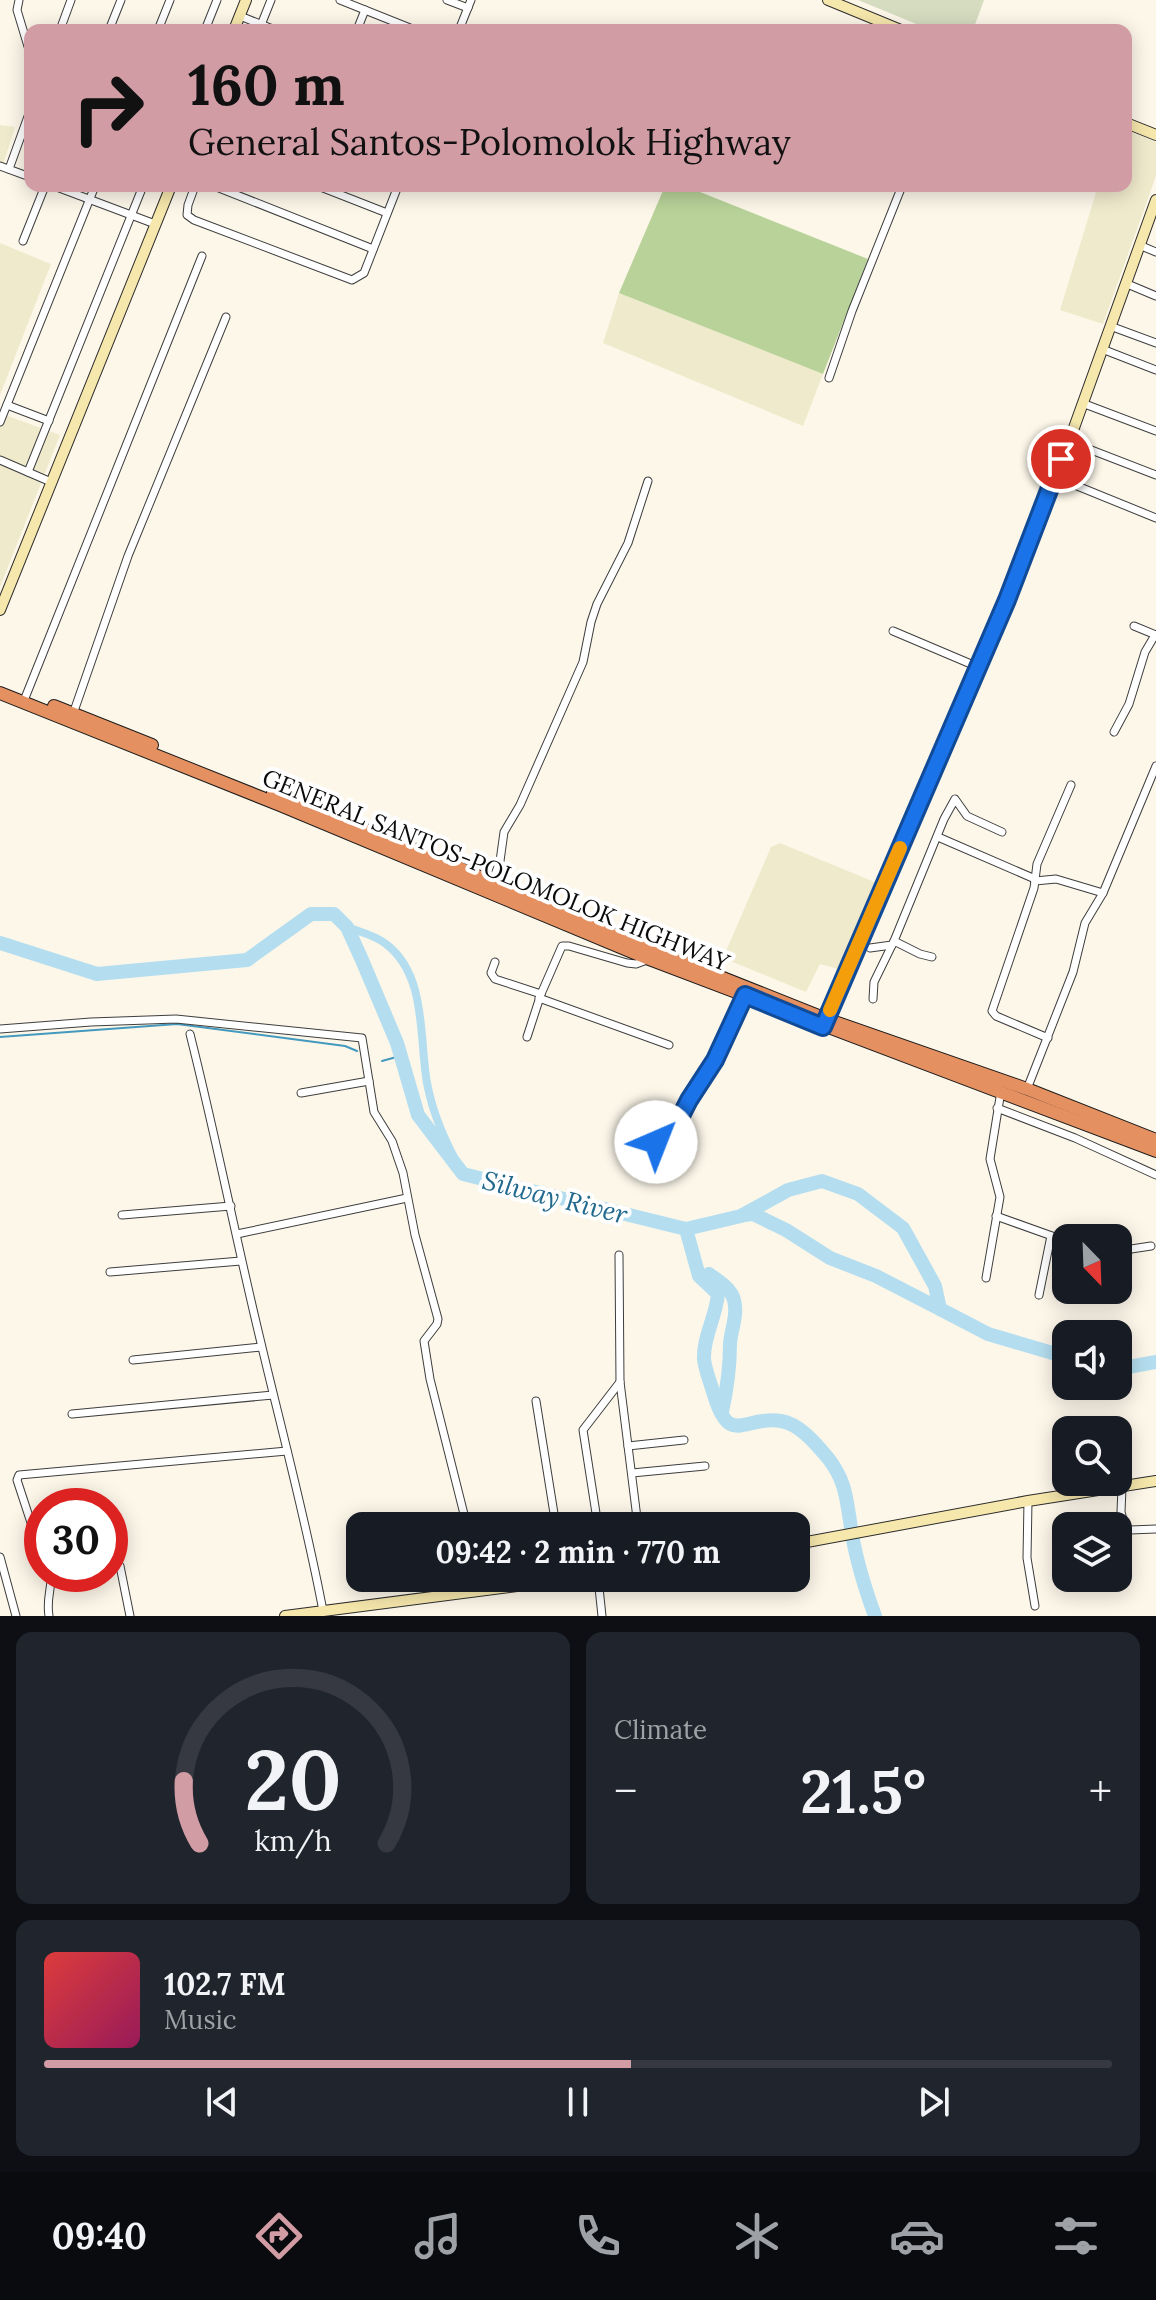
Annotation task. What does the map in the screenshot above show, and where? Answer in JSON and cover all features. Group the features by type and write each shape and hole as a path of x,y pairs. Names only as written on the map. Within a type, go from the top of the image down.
{"highway":[{"path":"0,685 24,699"},
{"path":"0,693 24,699 492,883 825,1023 1027,1089 1156,1140"},
{"name":"GENERAL SANTOS-POLOMOLOK HIGHWAY","path":"71,718 649,959 825,1023 1156,1151"}],"street":[{"path":"19,0 17,10 24,33"},
{"path":"62,24 71,0"},
{"path":"111,24 121,0"},
{"path":"160,24 170,0"},
{"path":"237,24 246,0"},
{"path":"261,24 271,0"},
{"path":"340,0 400,24"},
{"path":"447,0 469,4 461,24"},
{"path":"828,0 886,24"},
{"path":"207,24 214,1"},
{"path":"359,24 365,10"},
{"path":"240,16 255,24"},
{"path":"1132,125 1156,135"},
{"path":"9,169 24,128"},
{"path":"0,166 24,175"},
{"path":"23,241 43,192"},
{"path":"71,192 155,224"},
{"path":"0,422 93,192"},
{"path":"28,472 141,192"},
{"path":"0,610 168,192"},
{"path":"193,192 187,215 194,220 347,280 360,277 396,192"},
{"path":"229,192 373,249"},
{"path":"333,192 387,213"},
{"path":"829,378 900,192"},
{"path":"825,1023 978,667 1055,477 1156,200"},
{"path":"1139,245 1156,252"},
{"path":"24,699 202,256"},
{"path":"1125,283 1156,296"},
{"path":"71,718 128,556 226,317"},
{"path":"1110,326 1156,343"},
{"path":"1102,349 1156,370"},
{"path":"1082,403 1156,431"},
{"path":"7,405 49,421"},
{"path":"1068,441 1156,475"},
{"path":"0,460 51,482"},
{"path":"1055,477 1156,518"},
{"path":"492,883 500,861 504,832 517,812 583,662 594,613 628,543 648,481"},
{"path":"1114,732 1129,704 1145,652 1156,635 1134,626"},
{"path":"893,631 978,667"},
{"path":"1027,1089 1073,972 1085,923 1103,893 1156,766"},
{"path":"1048,1038 996,1016 992,1011 1045,842 1071,785"},
{"path":"873,999 874,982 956,796 967,816 1002,832"},
{"path":"938,837 1035,880 1056,879 1103,893"},
{"path":"870,948 893,943 932,957"},
{"path":"527,1037 540,996 562,946 627,963 636,964 649,959"},
{"path":"495,962 491,973 495,979 669,1045"},
{"path":"635,1132 656,1142 663,1143 669,1139 715,1060 745,995"},
{"path":"0,1029 176,1019 362,1038 374,1112 403,1173 438,1319 424,1341 430,1379 463,1512"},
{"path":"190,1034 323,1611"},
{"path":"301,1093 369,1081"},
{"path":"986,1278 999,1187 990,1159 1001,1091"},
{"path":"997,1108 1075,1138 1156,1175"},
{"path":"237,1234 407,1198"},
{"path":"122,1215 231,1206"},
{"path":"996,1216 1051,1236 1039,1295"},
{"path":"1132,1248 1151,1246"},
{"path":"619,1255 620,1382 636,1512"},
{"path":"110,1272 241,1261"},
{"path":"133,1360 261,1347"},
{"path":"596,1512 583,1430 620,1382"},
{"path":"72,1414 273,1395"},
{"path":"536,1401 554,1512"},
{"path":"628,1446 684,1440"},
{"path":"24,1501 17,1480 19,1475 287,1451"},
{"path":"632,1473 705,1466"},
{"path":"1132,1485 1156,1481"},
{"path":"810,1542 1062,1496"},
{"path":"1122,1496 1125,1527 1130,1530 1156,1529"},
{"path":"1028,1501 1027,1558 1035,1606"},
{"path":"0,1557 16,1616"},
{"path":"48,1592 49,1616"},
{"path":"125,1592 130,1616"},
{"path":"285,1616 323,1611 371,1611 477,1592"},
{"path":"599,1592 602,1616"}],"shaded area":[{"path":"0,125 15,127 0,174"},
{"path":"1132,132 1156,142 1156,176 1103,324 1060,310 1096,192 1132,192"},
{"path":"0,243 51,264 0,395"},
{"path":"619,293 823,374 803,426 603,343"},
{"path":"0,413 60,435 0,587"},
{"path":"780,843 877,883 838,969 820,964 806,992 723,958 771,847"}],"green space":[{"path":"858,0 984,0 975,24 916,24"},
{"path":"662,192 700,192 868,259 823,374 619,293"}],"waterway":[{"name":"Silway River","path":"0,943 97,974 247,960 311,914 334,914 347,927 397,1043 418,1115 463,1174 686,1229 741,1216 788,1190 822,1181 858,1194 903,1228 935,1286 940,1309 988,1334 1052,1353"},
{"path":"347,927 386,944 409,972 419,1008 433,1107 463,1174"},
{"path":"0,1037 177,1024 345,1046 357,1051"},
{"path":"382,1061 400,1056"},
{"path":"744,1215 753,1214 786,1230 830,1258 876,1276 940,1309"},
{"path":"686,1229 699,1276 718,1294 704,1359 720,1411 732,1425 768,1420 795,1426 828,1458 844,1488 857,1557 875,1616"},
{"path":"709,1274 730,1292 735,1306 722,1412"},
{"name":"Silway River","path":"1132,1366 1156,1362"}],"slow traffic":[{"path":"830,1010 900,848"}],"route":[{"path":"656,1142 665,1143 677,1126 689,1100 715,1060 745,995 823,1027 1007,600 1048,500 1061,459"}]}
